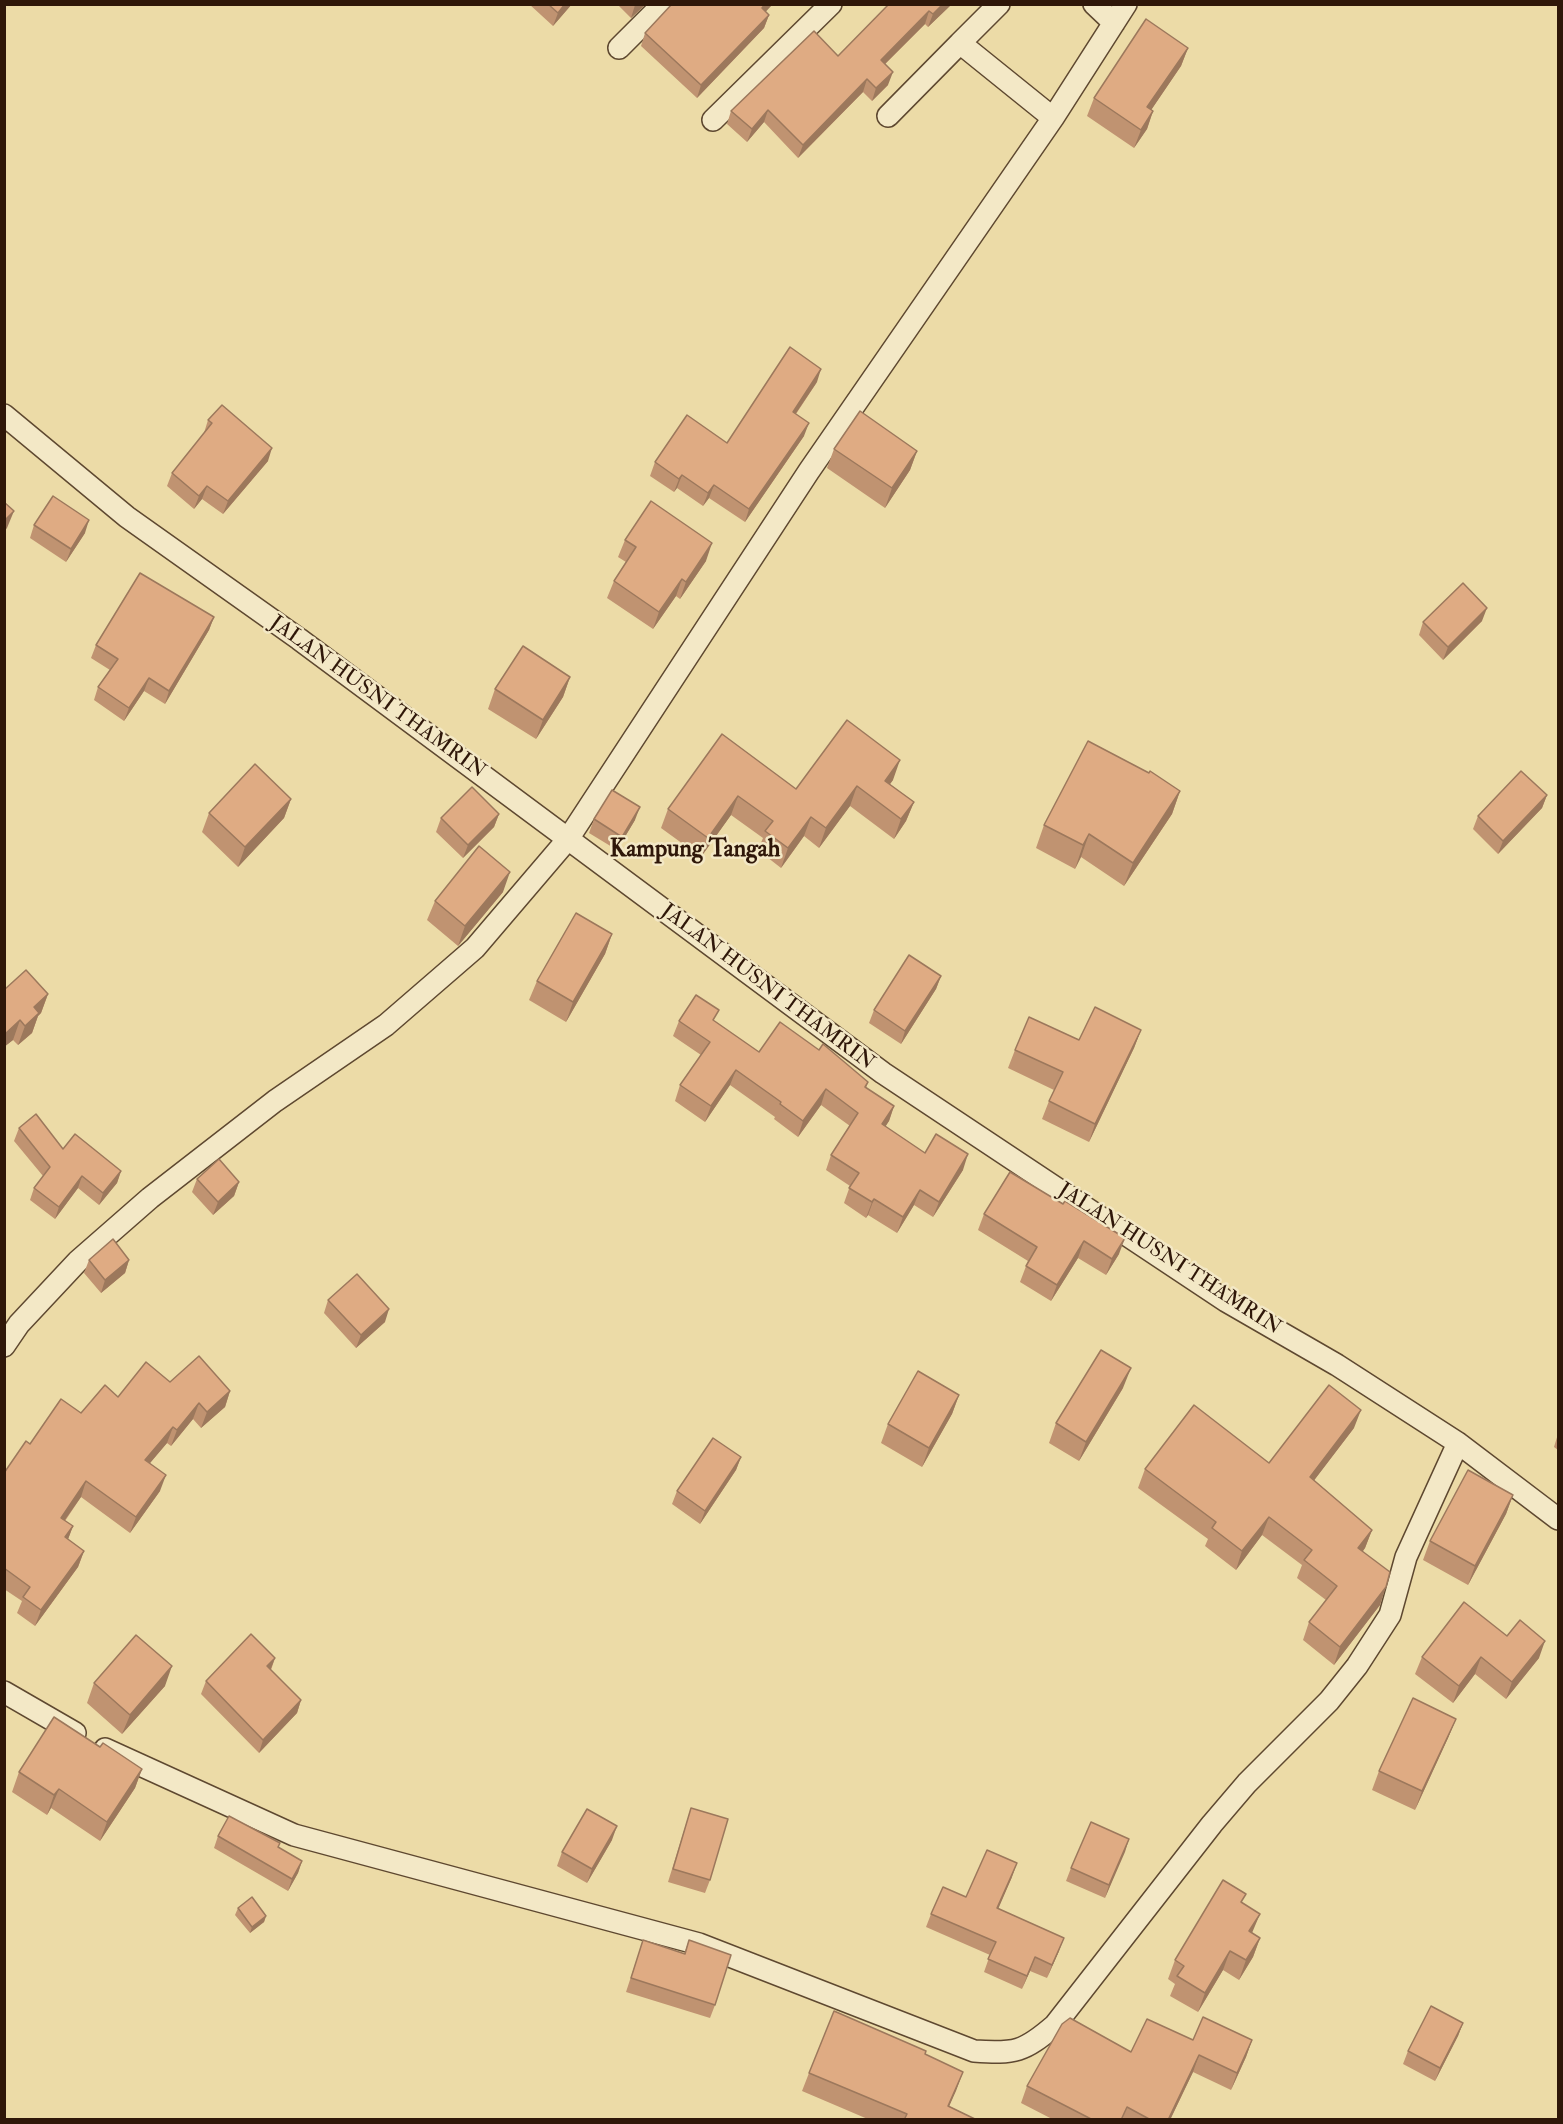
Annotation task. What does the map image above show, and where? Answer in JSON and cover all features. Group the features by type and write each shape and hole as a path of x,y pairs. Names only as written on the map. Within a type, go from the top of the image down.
{"street":[{"path":"619,48 663,4"},
{"path":"714,120 831,4"},
{"path":"888,116 999,4"},
{"path":"1094,4 1114,23"},
{"path":"4,1346 19,1324 78,1261 150,1198 275,1101 386,1025 475,948 568,839 809,471 1053,118 1126,4"},
{"path":"960,43 1053,118"},
{"name":"JALAN HUSNI THAMRIN","path":"4,415 127,517 299,639 883,1073 1226,1301 1337,1365 1458,1443 1558,1519"},
{"path":"4,1692 90,1742 294,1835 699,1944 975,2051 1004,2053 1031,2046 1055,2025 1212,1824 1247,1783 1329,1701 1357,1666 1390,1615 1406,1557 1458,1443"}],"building":[{"path":"548,4 565,4 558,13"},
{"path":"672,4 765,4 762,8 769,15 701,85 645,33"},
{"path":"889,4 943,4 933,14 929,11 881,60 893,72 876,88 867,79 803,145 768,110 752,129 731,111 814,31 838,56"},
{"path":"1146,19 1188,48 1147,107 1153,111 1141,130 1094,98"},
{"path":"790,347 821,369 793,412 809,423 749,509 714,485 708,493 682,475 679,479 655,462 687,415 727,443"},
{"path":"222,405 272,448 228,501 207,486 199,496 172,473 212,423 208,420"},
{"path":"860,411 917,451 892,488 834,449"},
{"path":"53,496 89,520 71,549 34,525"},
{"path":"651,501 712,543 686,582 682,579 659,612 614,581 636,547 625,540"},
{"path":"4,502 14,511 4,521"},
{"path":"140,573 214,617 169,691 149,678 129,708 98,687 118,659 96,645"},
{"path":"1463,583 1487,608 1448,647 1423,622"},
{"path":"523,646 570,677 543,720 495,689"},
{"path":"847,720 900,760 885,781 914,802 901,819 857,786 826,828 811,817 788,848 765,831 773,821 738,796 708,838 668,809 722,734 796,789"},
{"path":"1088,741 1149,773 1150,771 1180,791 1133,863 1089,834 1083,845 1044,825"},
{"path":"255,764 291,799 245,847 209,813"},
{"path":"1521,771 1547,795 1503,841 1478,816"},
{"path":"472,787 499,814 468,845 441,818"},
{"path":"612,790 640,807 622,837 594,819"},
{"path":"479,846 510,872 465,926 435,901"},
{"path":"576,913 612,934 573,1002 537,981"},
{"path":"909,955 941,976 905,1031 874,1010"},
{"path":"26,970 48,994 34,1007 39,1013 25,1026 20,1020 4,1035 4,990"},
{"path":"696,995 719,1010 713,1020 759,1052 780,1022 819,1050 823,1044 868,1082 865,1087 894,1106 882,1124 925,1153 936,1134 968,1154 939,1202 920,1190 903,1217 874,1199 872,1202 849,1188 859,1173 831,1155 858,1113 826,1089 803,1121 736,1070 711,1106 680,1085 710,1042 679,1021"},
{"path":"1095,1007 1141,1030 1095,1124 1049,1101 1063,1072 1015,1050 1029,1017 1079,1040"},
{"path":"36,1114 63,1149 75,1134 121,1171 103,1193 82,1176 59,1207 34,1188 50,1167 19,1128"},
{"path":"219,1159 239,1182 218,1202 197,1179"},
{"path":"1010,1172 1063,1204 1065,1201 1125,1238 1112,1259 1084,1241 1057,1285 1026,1266 1037,1247 984,1214"},
{"path":"113,1239 129,1260 105,1280 89,1260"},
{"path":"357,1274 389,1309 361,1335 328,1300"},
{"path":"1101,1350 1131,1368 1086,1442 1056,1423"},
{"path":"199,1356 230,1391 207,1412 199,1403 177,1430 173,1427 145,1460 166,1475 136,1517 86,1481 61,1518 73,1526 65,1537 84,1551 41,1610 23,1597 30,1587 4,1568 4,1473 26,1441 30,1444 61,1399 81,1413 105,1385 118,1397 146,1362 170,1382"},
{"path":"918,1371 959,1395 929,1448 888,1424"},
{"path":"1329,1385 1361,1410 1310,1477 1372,1530 1358,1548 1390,1572 1386,1587 1340,1647 1309,1622 1337,1586 1304,1560 1312,1550 1269,1517 1242,1551 1212,1528 1216,1522 1145,1469 1194,1405 1269,1463"},
{"path":"713,1438 741,1457 705,1511 677,1491"},
{"path":"1468,1470 1513,1495 1475,1566 1430,1541"},
{"path":"1464,1602 1507,1636 1520,1620 1545,1641 1512,1682 1481,1657 1459,1686 1422,1657"},
{"path":"251,1634 275,1658 267,1666 301,1700 263,1740 206,1681"},
{"path":"136,1635 172,1666 130,1715 94,1683"},
{"path":"1413,1698 1456,1719 1422,1791 1379,1771"},
{"path":"54,1717 100,1747 103,1743 142,1769 107,1822 59,1789 54,1795 19,1772"},
{"path":"691,1808 728,1819 710,1880 673,1869"},
{"path":"587,1809 617,1826 592,1869 562,1852"},
{"path":"229,1816 280,1843 278,1847 302,1861 292,1879 218,1836"},
{"path":"1091,1822 1129,1839 1109,1885 1071,1868"},
{"path":"987,1850 1017,1863 997,1908 1064,1938 1052,1965 1035,1957 1027,1976 988,1959 996,1942 931,1914 943,1887 966,1897"},
{"path":"1223,1880 1246,1894 1241,1902 1260,1914 1249,1931 1260,1938 1246,1960 1230,1951 1205,1993 1177,1976 1184,1966 1175,1960"},
{"path":"252,1897 266,1916 252,1927 238,1908"},
{"path":"643,1940 685,1954 689,1940 731,1955 715,2005 631,1978"},
{"path":"1431,2006 1463,2023 1440,2068 1408,2051"},
{"path":"834,2011 926,2051 925,2054 963,2072 948,2106 977,2120 904,2120 907,2114 809,2073"},
{"path":"1203,2017 1252,2040 1237,2073 1199,2055 1168,2120 1151,2120 1127,2107 1121,2120 1093,2120 1027,2086 1062,2024 1070,2018 1131,2052 1147,2019 1193,2040"}],"district":[{"name":"Kampung Tangah","path":"695,851"}]}
